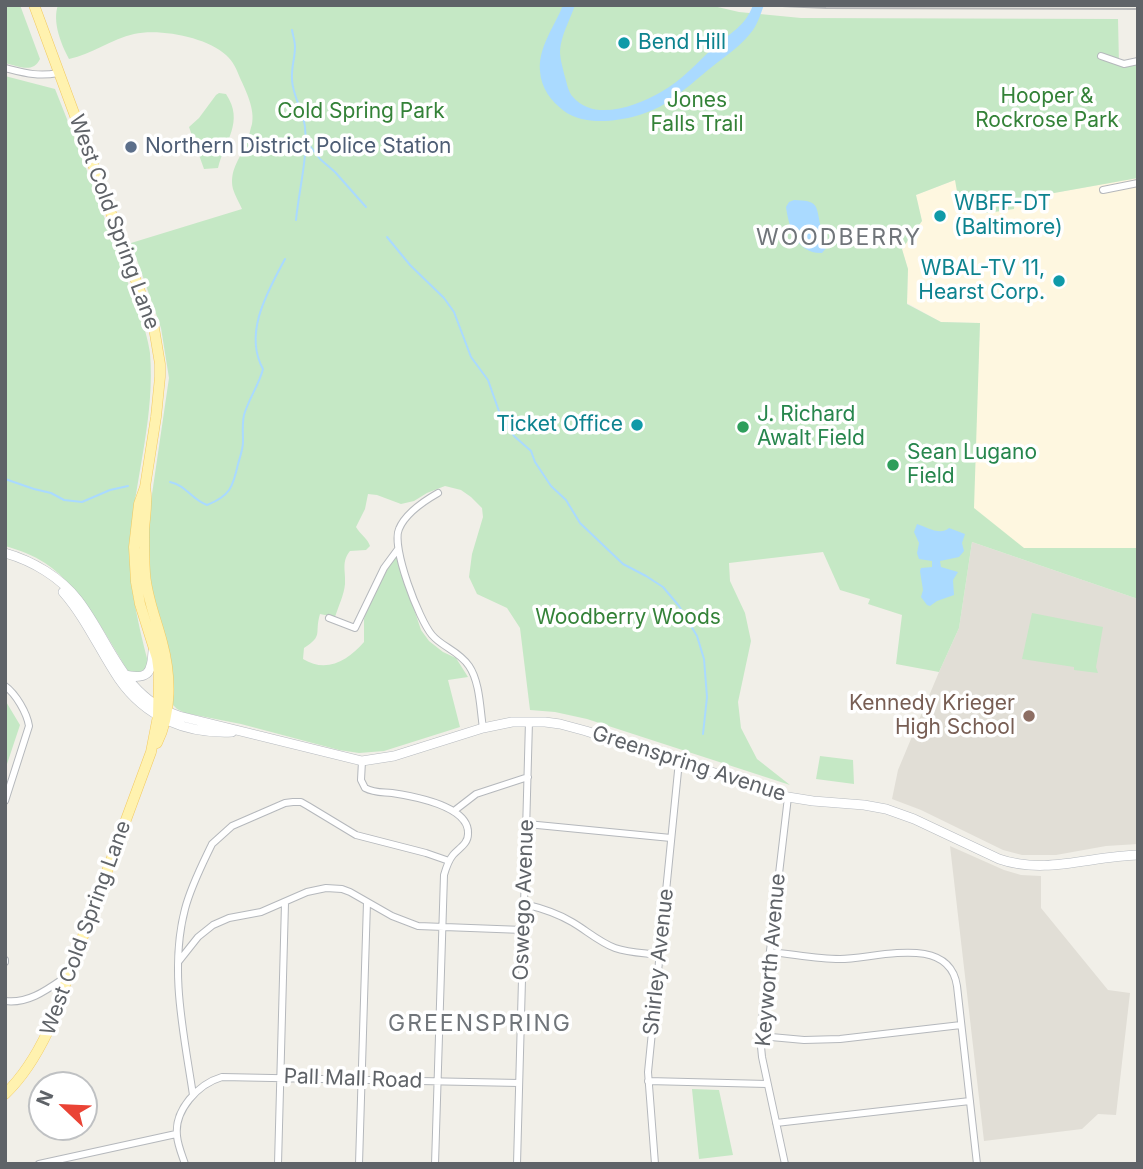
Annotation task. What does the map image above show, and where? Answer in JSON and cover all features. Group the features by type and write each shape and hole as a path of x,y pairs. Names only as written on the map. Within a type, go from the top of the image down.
{"main road":[{"name":"West Cold Spring Lane","path":"34,5 89,149 153,328 158,350 160,377 156,417 145,487 134,533 141,604 159,673 162,714"},
{"name":"West Cold Spring Lane","path":"5,1094 19,1080 42,1044 151,752 169,685 163,644 149,602 146,581 144,547 148,499 145,487"},
{"name":"Greenspring Avenue","path":"5,553 29,562 59,580 77,598 124,675 162,714"},
{"name":"Greenspring Avenue","path":"43,570 72,604 120,681 142,704 162,714 229,727 237,732 362,761 394,756 498,724 529,721 571,726 788,797 886,809 1012,863 1045,866 1138,855"},
{"path":"124,675 142,677 149,671 153,646"}],"street":[{"path":"1101,56 1124,64 1138,61"},
{"path":"5,68 45,76 58,72"},
{"path":"1103,190 1138,183"},
{"path":"438,493 419,506 401,525 398,531 398,549 426,628 470,667 483,728"},
{"path":"329,618 355,628 387,562 398,549"},
{"path":"5,686 12,692 29,726 5,801"},
{"name":"Oswego Avenue","path":"517,1164 529,721"},
{"path":"362,761 361,780 365,788 409,797 454,811 463,818 467,826 468,835 464,845 449,861 444,875 435,1164"},
{"name":"Shirley Avenue","path":"655,1164 648,1081 679,761"},
{"path":"454,811 476,794 528,778"},
{"name":"Keyworth Avenue","path":"785,1164 767,1084 760,1036 788,797"},
{"path":"185,1164 176,1134 182,1113 193,1095 179,1001 178,962 186,906 212,844 232,826 285,803 300,802 356,835 449,861"},
{"path":"527,824 671,838"},
{"path":"178,962 198,937 213,925 229,918 261,912 307,892 326,888 350,892 411,924 442,928 523,930"},
{"path":"359,1164 367,902"},
{"path":"278,1164 285,903"},
{"path":"524,904 565,918 613,947 659,955"},
{"path":"770,952 840,959 917,952 940,959 950,967 956,978 977,1164"},
{"path":"5,1001 17,1002 36,996 68,975"},
{"path":"760,1036 840,1040 961,1025"},
{"name":"Pall Mall Road","path":"193,1095 208,1082 222,1077 519,1083"},
{"path":"648,1081 767,1084"},
{"path":"776,1123 970,1101"},
{"path":"39,1164 176,1134"}],"shaded area":[{"path":"1138,178 1138,548 1023,548 973,508 980,323 941,322 907,303 908,269 902,249 922,221 916,195 955,180 1014,200"},
{"name":"Kennedy Krieger High School","path":"972,542 1138,599 1138,844 1106,846 1056,855 1022,855 1003,850 921,810 892,799 898,770 959,628"},
{"path":"950,846 1004,870 1021,875 1041,876 1041,908 1108,990 1130,993 1116,1115 1098,1114 1082,1129 984,1141"}],"green space":[{"path":"5,5 20,5 40,59 29,68 5,63"},
{"path":"58,5 709,5 739,12 801,18 1118,19 1119,64 1138,61 1138,178 1015,200 1014,209 988,213 960,209 955,180 916,195 922,221 902,249 908,269 907,304 941,322 980,323 974,508 1024,548 1138,548 1138,599 972,542 959,628 939,672 896,664 902,615 868,604 870,599 840,590 823,552 729,563 730,581 745,613 751,641 738,702 741,728 757,759 790,785 587,719 530,710 520,628 507,608 477,594 469,577 472,554 483,517 482,508 461,490 445,486 414,501 401,504 368,494 365,509 356,527 370,546 366,550 350,551 347,555 344,588 335,617 320,614 316,637 304,648 303,659 329,665 344,659 364,642 364,619 368,604 396,555 421,630 429,641 456,658 468,677 448,680 460,727 384,751 359,753 177,709 173,705 168,659 155,608 148,536 169,378 161,328 131,243 242,209 233,189 232,177 248,139 252,124 251,106 231,60 218,49 195,39 169,33 144,32 118,39 69,59 57,26"},
{"path":"5,76 55,89 98,200 148,343 150,398 130,549 134,598 148,662 143,670 138,672 128,671 92,613 59,574 36,558 5,546"},
{"path":"219,93 226,94 231,104 233,123 218,168 204,169 189,127"},
{"path":"1032,613 1103,627 1096,667 1098,673 1022,659"},
{"path":"5,700 20,725 5,770"},
{"path":"820,756 853,760 854,784 816,779"},
{"path":"692,1089 719,1090 733,1155 699,1159"}],"water":[{"path":"563,5 575,5 560,51 569,90 582,105 604,110 640,102 668,88 742,24 753,5 764,5 755,27 744,40 672,99 643,114 601,121 575,117 564,111 551,98 542,83 542,54"},
{"path":"794,200 808,201 816,208 827,247 822,253 806,249 792,231 786,207"},
{"path":"917,524 938,531 949,528 965,534 962,543 964,551 959,557 940,561 941,567 958,572 953,580 954,595 930,606 921,597 923,590 920,571 921,568 932,567 932,561 919,559 919,543 914,532"}],"waterway":[{"path":"292,30 295,47 293,86 304,121 306,139 296,220"},
{"path":"306,141 366,207"},
{"path":"387,237 454,312 471,357 488,380 501,417 514,436 531,451 551,486 566,500 580,523 623,564 663,587 679,606 697,636 704,659 707,697 703,734"},
{"path":"170,482 207,505 221,498 232,485 243,447 244,415 263,369 256,341 260,312 285,259"},
{"path":"5,479 51,493 64,500 82,502 110,490 128,486"}],"tram line":[{"path":"760,5 826,8 1138,9"}],"place":[{"name":"Bend Hill","path":"624,43"},
{"name":"Northern District Police Station","path":"131,147"},
{"name":"WBFF-DT (Baltimore)","path":"940,216"},
{"name":"WBAL-TV 11, Hearst Corp.","path":"1059,281"},
{"name":"Ticket Office","path":"637,425"},
{"name":"J. Richard Awalt Field","path":"743,427"},
{"name":"Sean Lugano Field","path":"893,465"},
{"name":"Kennedy Krieger High School","path":"1029,716"}],"district":[{"name":"WOODBERRY","path":"839,238"},
{"name":"GREENSPRING","path":"480,1024"}],"park label":[{"name":"Hooper & Rockrose Park","path":"1047,109"},
{"name":"Cold Spring Park","path":"361,112"},
{"name":"Jones Falls Trail","path":"697,113"},
{"name":"Woodberry Woods","path":"628,618"}]}
